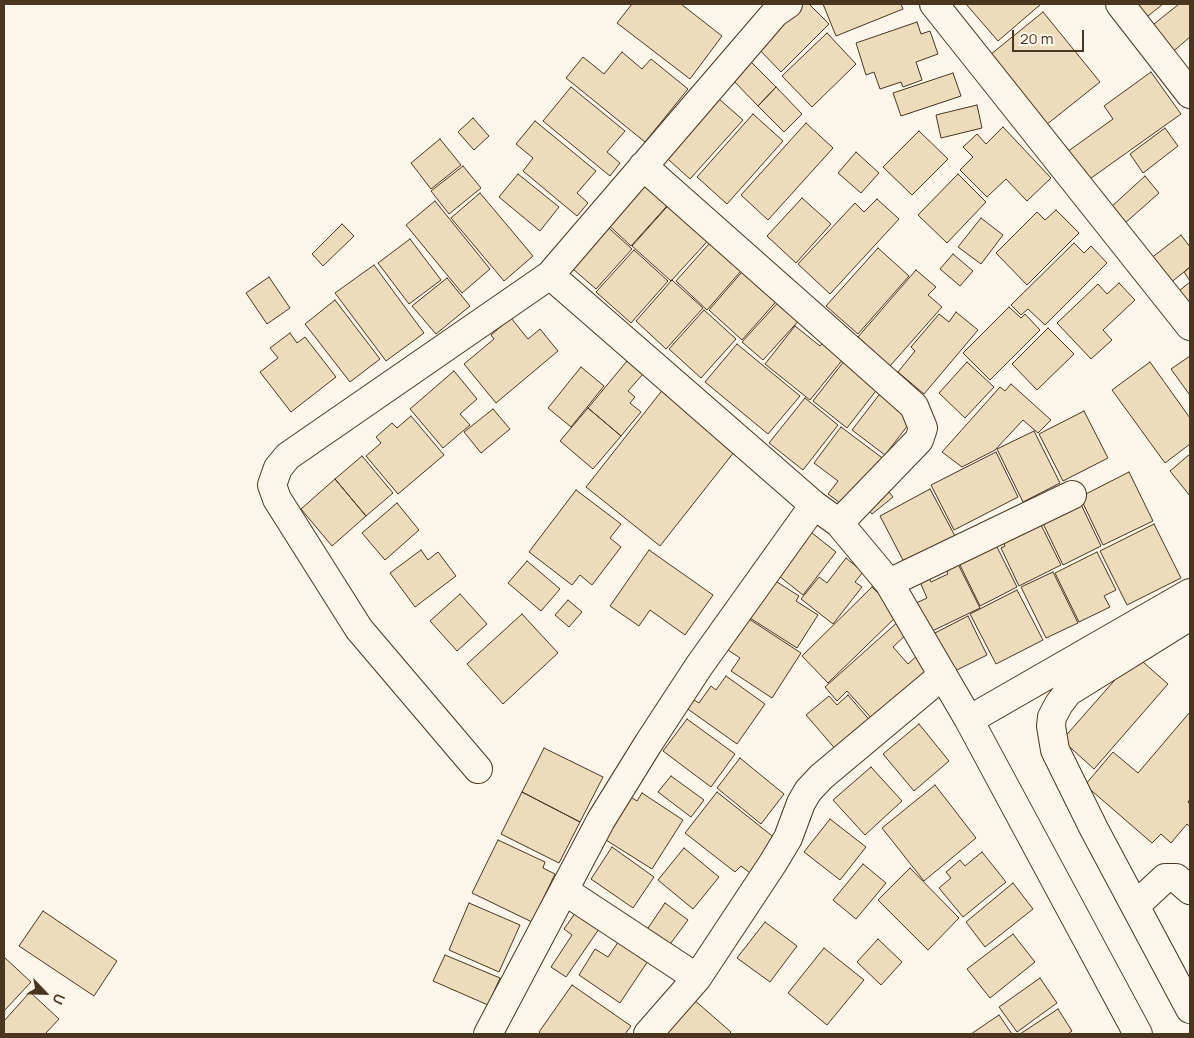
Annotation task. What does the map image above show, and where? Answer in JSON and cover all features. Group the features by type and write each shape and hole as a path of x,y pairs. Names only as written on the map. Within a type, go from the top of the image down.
{"street":[{"path":"478,769 359,629 278,499 272,485 278,468 288,456 550,275 775,13 788,4"},
{"path":"934,4 1190,326"},
{"path":"1120,4 1190,94"},
{"path":"644,166 914,406 923,428 919,440 839,524"},
{"path":"550,275 814,505 839,524 888,583 969,720 1138,1034"},
{"path":"888,583 1072,495"},
{"path":"488,1034 602,820 648,744 699,666 814,505"},
{"path":"969,720 1190,592"},
{"path":"1190,616 1068,692 1052,717 1051,726 1055,750 1190,1009"},
{"path":"648,1034 697,978 788,838 801,803 808,791 943,675"},
{"path":"1135,906 1165,878 1176,878 1190,890"},
{"path":"565,891 697,978"}],"building":[{"path":"632,4 681,4 722,36 690,79 617,23"},
{"path":"792,4 809,4 829,24 781,72 753,43"},
{"path":"823,4 901,4 903,9 836,36"},
{"path":"966,4 1041,4 998,41"},
{"path":"1131,4 1163,4 1143,20"},
{"path":"1179,4 1190,4 1190,37 1170,54 1149,28"},
{"path":"1043,12 1100,82 1041,129 985,59"},
{"path":"917,22 921,34 930,31 938,54 916,62 922,80 903,87 901,82 880,89 874,72 866,75 856,43"},
{"path":"827,33 856,64 812,107 782,76"},
{"path":"622,52 642,69 651,59 688,89 645,142 566,78 583,57 604,74"},
{"path":"748,59 776,87 758,106 730,77"},
{"path":"1151,72 1181,114 1087,181 1067,152 1113,119 1104,106"},
{"path":"953,73 961,96 901,116 893,93"},
{"path":"571,87 625,131 607,152 620,163 610,176 543,121"},
{"path":"776,87 802,114 784,132 758,106"},
{"path":"711,92 743,120 690,179 659,151"},
{"path":"977,105 982,128 941,138 936,115"},
{"path":"753,114 783,141 727,204 697,177"},
{"path":"473,118 489,136 474,150 458,132"},
{"path":"535,121 596,171 577,193 588,203 577,216 523,171 533,158 516,144"},
{"path":"806,123 833,148 768,220 741,195"},
{"path":"1003,127 1051,178 1027,201 1006,179 987,197 960,170 973,157 963,147 977,134 986,144"},
{"path":"1165,128 1178,146 1143,173 1130,154"},
{"path":"919,131 948,159 912,195 883,167"},
{"path":"440,139 461,165 431,189 411,163"},
{"path":"856,152 879,173 861,193 838,173"},
{"path":"463,166 481,188 449,214 431,191"},
{"path":"644,171 674,198 631,246 601,218"},
{"path":"518,174 559,207 540,231 499,197"},
{"path":"958,174 986,202 947,243 918,215"},
{"path":"1145,176 1159,193 1124,224 1110,208"},
{"path":"480,193 533,256 504,281 451,218"},
{"path":"802,198 831,224 796,263 767,236"},
{"path":"674,199 714,234 671,281 632,246"},
{"path":"877,199 899,219 830,294 798,264 855,203 864,212"},
{"path":"435,201 490,269 462,293 406,225"},
{"path":"1056,210 1079,233 1027,285 996,253 1037,212 1045,220"},
{"path":"981,218 1003,235 981,264 958,247"},
{"path":"601,221 632,249 596,289 565,262"},
{"path":"342,224 354,236 323,266 312,254"},
{"path":"1181,235 1190,247 1190,267 1169,284 1150,259"},
{"path":"716,236 747,264 707,310 676,281"},
{"path":"410,239 441,280 409,304 378,263"},
{"path":"1074,243 1084,253 1091,246 1107,263 1045,325 1028,309 1021,315 1011,305"},
{"path":"878,248 909,276 858,334 826,306"},
{"path":"634,250 668,281 631,323 596,292"},
{"path":"953,254 973,271 960,286 940,269"},
{"path":"374,265 424,333 386,361 335,293"},
{"path":"748,265 781,296 742,340 709,310"},
{"path":"1190,267 1190,281 1184,272"},
{"path":"916,270 936,287 928,295 942,307 890,366 858,337"},
{"path":"269,277 290,308 267,324 246,293"},
{"path":"447,278 470,306 436,334 412,306"},
{"path":"672,280 703,308 666,349 636,321"},
{"path":"1190,282 1190,315 1174,295"},
{"path":"1119,283 1135,300 1103,330 1112,340 1091,359 1057,323 1098,284 1107,294"},
{"path":"783,297 803,316 763,360 742,342"},
{"path":"335,300 380,359 350,382 305,324"},
{"path":"1009,307 1021,318 1025,314 1040,330 990,380 963,353"},
{"path":"704,310 736,339 701,378 669,349"},
{"path":"956,312 978,330 924,394 898,372 915,351 911,347 939,314 949,322"},
{"path":"511,318 528,339 540,329 558,351 496,403 464,364 494,339 491,335"},
{"path":"795,326 820,346 828,337 848,353 810,400 765,364"},
{"path":"1048,328 1074,354 1037,390 1012,364"},
{"path":"290,333 297,343 305,337 336,377 291,412 260,372 278,358 270,348"},
{"path":"737,344 800,396 768,434 705,382"},
{"path":"848,356 882,383 847,428 813,401"},
{"path":"1190,356 1190,393 1189,394 1171,369"},
{"path":"627,361 643,374 628,391 635,397 630,403 641,412 621,436 588,408"},
{"path":"967,362 994,387 965,418 939,393"},
{"path":"1150,362 1190,418 1190,444 1165,463 1112,390"},
{"path":"581,367 604,386 571,427 548,408"},
{"path":"454,371 477,399 460,414 470,425 443,448 410,409"},
{"path":"1011,384 1051,420 1038,433 1023,420 995,450 962,467 942,452 1000,387 1005,391"},
{"path":"664,388 738,447 660,546 586,487"},
{"path":"882,391 915,416 885,455 852,430"},
{"path":"805,398 838,425 803,470 769,443"},
{"path":"588,408 621,436 593,469 560,441"},
{"path":"493,409 510,429 481,453 464,432"},
{"path":"1084,411 1108,458 1063,481 1039,434"},
{"path":"411,416 444,455 398,494 366,456 381,443 376,437 392,423 397,428"},
{"path":"841,427 885,460 848,509 828,494 838,481 814,463"},
{"path":"1034,431 1060,483 1023,502 997,449"},
{"path":"996,452 1018,497 954,530 931,485"},
{"path":"1190,454 1190,496 1170,471"},
{"path":"362,456 393,493 366,516 335,479"},
{"path":"1129,472 1153,521 1103,545 1080,497"},
{"path":"335,479 366,516 332,546 301,509"},
{"path":"883,484 893,497 872,514 862,501"},
{"path":"930,489 955,536 905,564 880,516"},
{"path":"576,490 621,524 610,538 621,547 592,585 580,575 572,585 529,552"},
{"path":"1077,496 1101,546 1063,565 1039,515"},
{"path":"397,503 419,530 385,560 362,533"},
{"path":"1040,523 1061,565 1019,586 1001,548 1005,546 1000,534"},
{"path":"1154,524 1181,578 1127,605 1100,551"},
{"path":"807,529 836,552 803,595 774,572"},
{"path":"996,545 1017,587 980,606 959,563"},
{"path":"421,550 428,560 438,552 456,576 415,607 390,573"},
{"path":"649,550 713,595 685,635 650,610 639,626 610,606"},
{"path":"1097,552 1116,590 1104,596 1110,607 1079,622 1055,573"},
{"path":"846,558 863,572 855,582 862,587 833,624 801,599 819,577 827,583"},
{"path":"956,560 980,608 926,634 912,605 927,598 920,582 929,577 931,582 948,574 945,566"},
{"path":"527,561 560,589 541,611 508,583"},
{"path":"1053,572 1078,623 1046,638 1021,587"},
{"path":"774,580 799,596 796,601 818,615 797,648 750,618"},
{"path":"872,587 899,614 828,683 802,656"},
{"path":"1017,590 1043,640 996,664 970,614"},
{"path":"460,594 487,624 457,651 430,621"},
{"path":"568,600 582,612 569,627 555,615"},
{"path":"522,614 558,653 503,704 467,664"},
{"path":"743,615 801,653 772,698 731,671 740,658 722,646"},
{"path":"968,616 987,655 953,672 933,634"},
{"path":"900,620 910,631 893,647 908,664 921,652 934,667 874,721 847,691 837,701 825,687"},
{"path":"1136,656 1168,684 1094,769 1062,740"},
{"path":"726,676 765,704 737,744 685,707 691,698 699,703 711,686 716,690"},
{"path":"848,695 872,723 838,752 806,715 829,696 837,705"},
{"path":"1190,712 1190,799 1188,802 1190,804 1190,827 1187,824 1171,843 1161,834 1152,843 1085,785 1113,752 1138,773"},
{"path":"687,719 735,754 711,787 663,751"},
{"path":"919,724 949,761 914,791 883,754"},
{"path":"544,748 603,777 580,822 522,792"},
{"path":"740,758 784,794 761,824 717,788"},
{"path":"871,767 902,801 865,835 833,800"},
{"path":"671,776 704,800 691,817 658,792"},
{"path":"935,785 976,838 924,881 882,828"},
{"path":"522,792 580,822 559,863 501,834"},
{"path":"717,792 776,839 750,873 741,866 735,872 685,833"},
{"path":"642,793 683,820 652,869 598,835 629,796 637,801"},
{"path":"830,819 866,847 840,880 804,852"},
{"path":"498,840 545,862 543,868 555,874 532,922 472,893"},
{"path":"612,847 654,877 633,908 591,879"},
{"path":"684,848 719,877 693,909 658,880"},
{"path":"982,852 1006,882 963,917 939,888 951,878 946,872 960,860 965,866"},
{"path":"863,864 886,883 856,919 833,900"},
{"path":"910,868 959,918 928,950 878,900"},
{"path":"1013,883 1033,909 985,947 966,922"},
{"path":"469,903 520,925 499,972 449,950"},
{"path":"665,903 688,920 668,947 646,931"},
{"path":"578,909 601,926 566,977 551,967 572,935 564,929"},
{"path":"43,911 117,961 94,996 19,946"},
{"path":"765,922 797,946 770,982 737,958"},
{"path":"1013,934 1035,962 990,998 967,969"},
{"path":"623,935 652,955 620,1003 579,975 595,949 608,957"},
{"path":"878,939 902,962 881,985 857,962"},
{"path":"824,948 864,980 827,1025 788,993"},
{"path":"445,955 500,978 488,1005 433,981"},
{"path":"4,957 31,982 4,1011"},
{"path":"1040,978 1057,1003 1017,1032 999,1007"},
{"path":"572,985 631,1026 625,1034 541,1034 539,1032"},
{"path":"30,992 59,1019 45,1034 4,1034 4,1021"},
{"path":"693,999 731,1032 729,1034 663,1034"},
{"path":"1058,1009 1072,1031 1068,1034 1020,1034"},
{"path":"999,1015 1012,1034 971,1034"}]}
